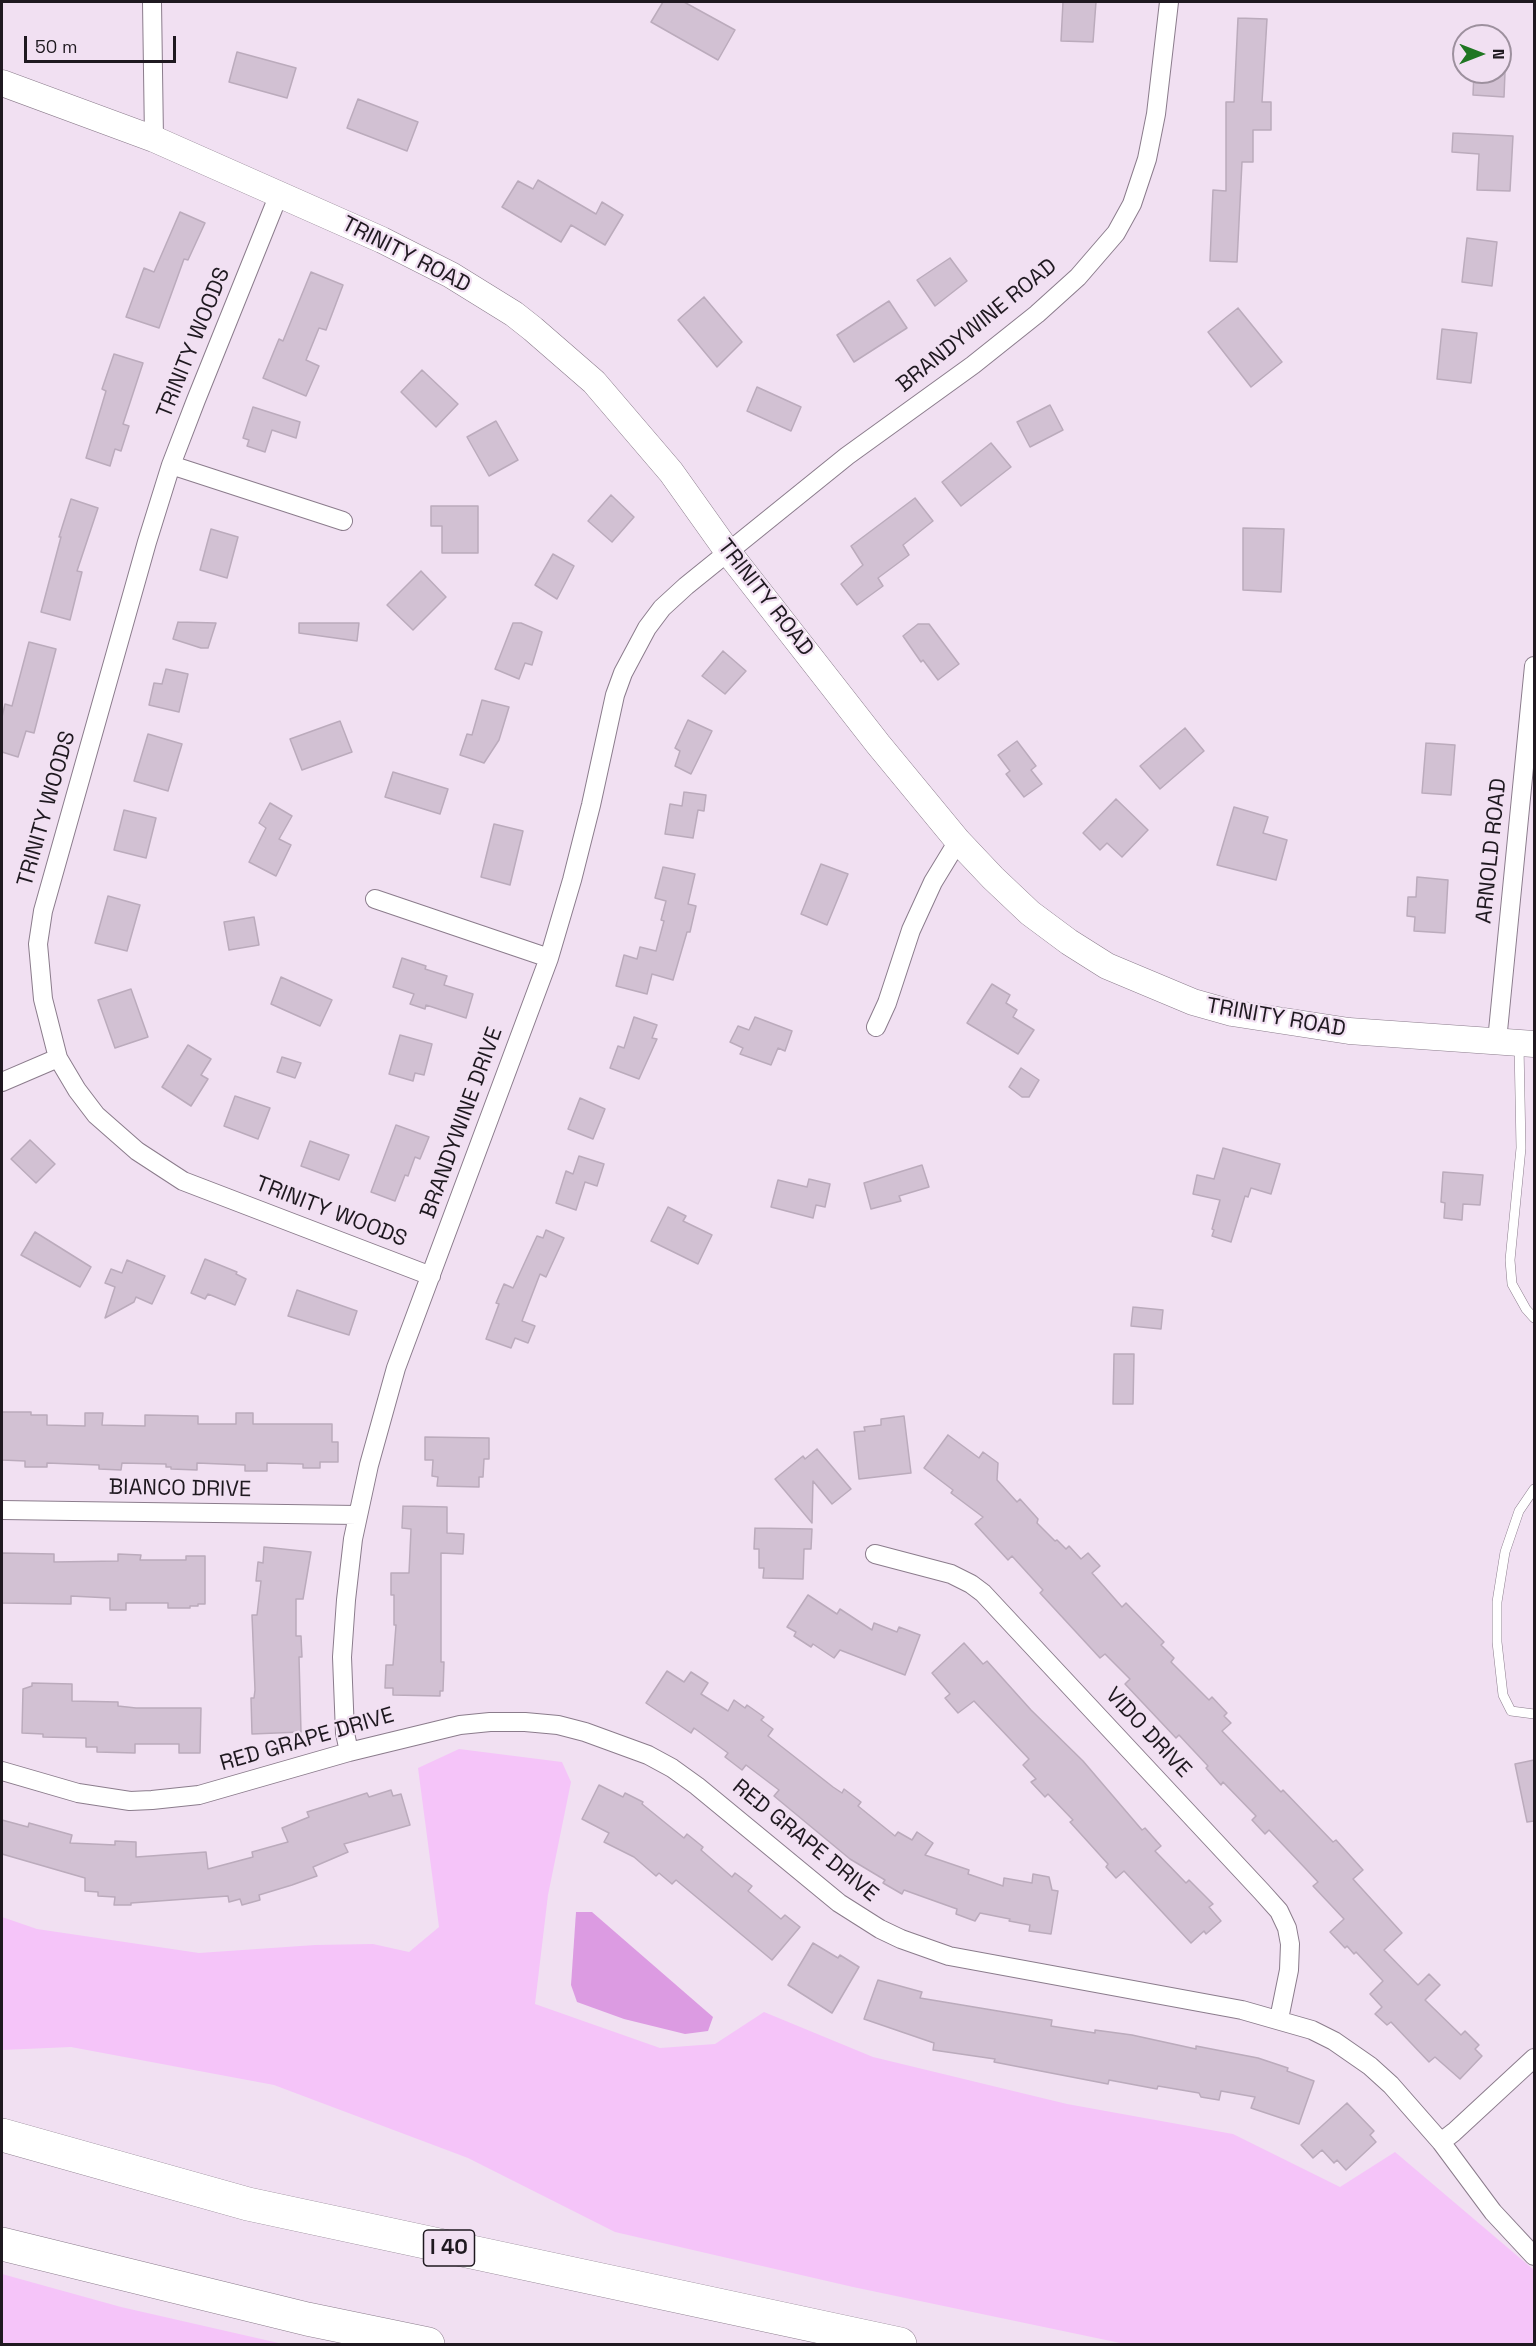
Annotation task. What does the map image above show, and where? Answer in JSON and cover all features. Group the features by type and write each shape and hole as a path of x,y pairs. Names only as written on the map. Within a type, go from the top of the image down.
{"highway":[{"name":"I 40","path":"2,2135 248,2204 900,2344"},
{"path":"2,2244 307,2319 428,2344"}],"main road":[{"name":"TRINITY ROAD","path":"2,83 154,139 382,240 451,275 514,314 533,329 594,382 613,402 671,472 728,552 891,761 958,841 1030,912 1069,942 1107,966 1192,1002 1232,1013 1350,1031 1517,1043"}],"street":[{"path":"152,2 154,139"},
{"name":"BRANDYWINE ROAD","path":"728,552 848,456 973,365 1037,314 1078,277 1111,240 1132,204 1147,159 1156,114 1169,2"},
{"name":"TRINITY WOODS","path":"279,194 171,465 147,542 43,911 38,944 43,999 58,1058 96,1115 136,1151 183,1181 431,1276"},
{"path":"171,465 343,521"},
{"name":"BRANDYWINE DRIVE","path":"349,1752 344,1723 342,1657 345,1600 357,1515 396,1368 549,958 580,848 615,695 623,673 647,628 662,608 728,552"},
{"name":"ARNOLD ROAD","path":"1517,1043 1534,666"},
{"path":"876,1027 887,1003 911,930 933,882 958,841"},
{"path":"375,899 549,958"},
{"path":"2,1082 58,1058"},
{"name":"BIANCO DRIVE","path":"2,1510 357,1515"},
{"name":"VIDO DRIVE","path":"875,1554 951,1574 971,1584 982,1593 1279,1911 1287,1928 1290,1944 1289,1970 1279,2019"},
{"name":"RED GRAPE DRIVE","path":"2,1771 78,1792 130,1801 152,1800 199,1795 431,1730 490,1722 525,1722 558,1725 585,1732 648,1755 672,1768 839,1903 859,1917 901,1939 949,1956 1242,2010 1279,2019 1312,2030 1354,2052 1391,2085 1441,2142 1493,2212 1534,2256"},
{"path":"1441,2142 1534,2058"}],"lane":[{"path":"1517,1043 1521,1149 1510,1260 1512,1284 1526,1309 1534,1318"},
{"path":"1534,1489 1519,1511 1505,1552 1497,1602 1497,1642 1503,1695 1511,1711 1534,1714"}],"shaded area":[{"path":"459,1749 562,1762 571,1782 548,1895 535,2004 660,2048 715,2044 764,2012 873,2057 1067,2104 1233,2134 1340,2187 1395,2152 1534,2270 1534,2344 1125,2344 853,2287 615,2232 468,2158 274,2085 71,2047 2,2050 2,1917 37,1929 199,1953 315,1945 373,1944 409,1952 439,1927 418,1768"},
{"path":"576,1912 592,1912 713,2017 708,2031 685,2034 624,2019 577,2002 571,1985"},
{"path":"2,2274 121,2307 283,2344 2,2344"}],"building":[{"path":"663,2 684,2 735,30 718,60 651,22"},
{"path":"1063,2 1096,2 1093,42 1061,41"},
{"path":"1238,18 1267,19 1262,102 1271,102 1271,130 1253,130 1253,162 1242,162 1237,262 1210,261 1213,190 1226,191 1226,102 1234,102"},
{"path":"237,52 296,68 287,98 229,82"},
{"path":"1473,84 1505,84 1504,97 1473,95"},
{"path":"358,99 418,122 407,151 347,128"},
{"path":"1453,133 1513,136 1510,191 1477,190 1479,154 1452,152"},
{"path":"538,180 596,214 602,202 623,215 605,245 571,225 561,242 502,207 518,181 533,189"},
{"path":"180,212 205,223 188,260 184,259 159,328 126,317 144,268 154,272"},
{"path":"1467,238 1497,242 1492,286 1462,282"},
{"path":"950,258 967,281 935,306 917,280"},
{"path":"311,272 343,285 326,330 319,328 306,360 319,366 306,396 263,378 279,339 283,341"},
{"path":"704,297 742,342 717,367 678,320"},
{"path":"889,301 907,328 854,362 837,335"},
{"path":"1238,308 1282,362 1251,387 1208,332"},
{"path":"1442,329 1477,333 1471,383 1437,379"},
{"path":"114,354 143,363 123,424 129,426 121,451 115,449 110,466 86,458 106,391 102,389"},
{"path":"422,370 458,404 436,427 401,392"},
{"path":"757,387 801,407 791,431 747,411"},
{"path":"1050,405 1063,430 1030,447 1017,422"},
{"path":"253,407 300,422 296,438 272,430 265,452 247,446 249,440 243,438"},
{"path":"496,421 518,460 489,476 467,437"},
{"path":"991,443 1011,467 961,506 942,482"},
{"path":"611,495 634,517 612,542 588,521"},
{"path":"915,498 933,521 903,545 909,555 878,578 883,586 857,605 841,584 863,565 851,546"},
{"path":"71,499 98,508 77,571 82,572 70,620 41,612 61,537 59,537"},
{"path":"431,506 478,506 478,553 442,553 442,526 431,526"},
{"path":"1243,528 1284,529 1281,592 1243,590"},
{"path":"211,529 238,537 227,578 200,570"},
{"path":"553,554 574,566 557,599 535,585"},
{"path":"421,571 446,597 413,630 387,605"},
{"path":"178,622 216,623 208,648 173,639"},
{"path":"299,623 359,623 357,641 299,633"},
{"path":"513,623 521,623 542,632 532,665 525,663 519,679 495,669"},
{"path":"918,624 929,624 959,664 938,680 923,660 921,662 903,636"},
{"path":"29,642 56,649 34,733 26,731 18,757 2,752 2,717 5,704 12,706"},
{"path":"723,651 746,671 725,694 702,676"},
{"path":"166,669 188,674 179,712 149,705 154,683 162,684"},
{"path":"482,700 509,707 499,740 484,763 460,755 467,734 472,735"},
{"path":"688,720 712,731 691,774 675,766 680,751 675,748"},
{"path":"340,721 352,752 302,770 290,739"},
{"path":"1185,728 1204,751 1160,789 1140,766"},
{"path":"148,734 182,744 168,791 134,781"},
{"path":"1017,741 1036,766 1031,770 1042,784 1024,797 1006,774 1010,771 998,755"},
{"path":"1426,743 1455,745 1451,795 1422,793"},
{"path":"393,772 448,789 440,814 385,797"},
{"path":"684,792 706,795 704,811 698,810 693,838 665,834 670,804 682,806"},
{"path":"1116,799 1148,830 1122,857 1107,843 1100,850 1083,833"},
{"path":"270,803 292,816 279,839 291,845 276,876 249,862 266,828 259,823"},
{"path":"1234,807 1268,817 1263,833 1287,840 1276,880 1217,865"},
{"path":"124,810 156,818 146,858 114,850"},
{"path":"494,824 523,831 510,885 481,877"},
{"path":"821,864 848,874 827,925 801,914"},
{"path":"663,867 695,874 688,904 696,906 690,932 687,932 673,980 652,974 647,994 616,986 624,955 637,959 640,947 656,951 664,921 661,920 666,901 655,898"},
{"path":"1417,877 1448,880 1445,933 1414,931 1415,917 1407,916 1408,897 1416,897"},
{"path":"108,896 140,905 127,951 95,943"},
{"path":"254,917 259,945 229,950 224,922"},
{"path":"402,958 447,976 444,985 473,994 466,1018 426,1005 425,1009 410,1004 414,994 393,987"},
{"path":"281,977 332,1000 320,1026 271,1004"},
{"path":"992,984 1010,995 1006,1003 1017,1010 1013,1017 1034,1030 1018,1054 967,1023"},
{"path":"131,989 148,1037 115,1048 98,1000"},
{"path":"634,1017 657,1025 652,1038 657,1039 639,1079 610,1068 618,1046 624,1048"},
{"path":"755,1017 792,1031 785,1051 778,1048 771,1065 740,1054 743,1048 730,1042 738,1026 749,1030"},
{"path":"400,1035 432,1044 424,1075 415,1073 413,1081 389,1074"},
{"path":"188,1045 211,1059 201,1075 208,1079 191,1106 162,1087"},
{"path":"282,1057 301,1063 295,1078 277,1072"},
{"path":"1021,1068 1039,1080 1029,1097 1022,1097 1009,1087"},
{"path":"235,1096 270,1108 258,1139 224,1126"},
{"path":"580,1098 605,1109 593,1139 568,1129"},
{"path":"396,1125 429,1137 420,1159 415,1157 408,1176 405,1175 395,1201 371,1192"},
{"path":"30,1140 55,1164 36,1183 11,1159"},
{"path":"310,1141 349,1155 339,1180 301,1166"},
{"path":"1223,1148 1280,1164 1271,1194 1251,1188 1248,1197 1245,1196 1231,1242 1212,1236 1220,1200 1193,1194 1197,1175 1214,1179"},
{"path":"579,1156 604,1164 597,1186 585,1182 576,1210 556,1203 566,1171 573,1174"},
{"path":"922,1165 929,1187 899,1196 901,1201 871,1209 864,1183"},
{"path":"1443,1172 1483,1175 1480,1205 1463,1204 1462,1220 1444,1218 1445,1203 1441,1202"},
{"path":"809,1179 830,1184 825,1207 816,1205 813,1218 771,1207 778,1180 807,1187"},
{"path":"668,1207 686,1216 683,1221 712,1235 698,1264 651,1241"},
{"path":"546,1230 564,1238 546,1277 540,1274 522,1321 535,1326 528,1343 515,1338 511,1348 486,1339 504,1284 513,1288 537,1236 543,1238"},
{"path":"35,1232 91,1267 80,1287 21,1255"},
{"path":"205,1259 237,1272 236,1274 246,1279 235,1305 208,1294 205,1299 191,1293"},
{"path":"127,1260 165,1276 152,1304 136,1297 134,1302 105,1318 115,1287 105,1283 111,1269 122,1273"},
{"path":"297,1290 357,1311 349,1335 288,1316"},
{"path":"1133,1307 1163,1310 1161,1329 1131,1326"},
{"path":"1114,1354 1134,1354 1133,1404 1113,1404"},
{"path":"2,1412 31,1412 31,1415 47,1415 47,1425 85,1426 85,1413 103,1413 102,1425 145,1426 145,1415 198,1416 198,1424 236,1424 236,1413 253,1413 253,1424 332,1424 332,1442 338,1442 338,1462 320,1462 320,1468 303,1468 303,1464 267,1463 267,1471 245,1471 245,1465 197,1463 197,1470 171,1469 171,1467 166,1467 166,1464 122,1463 121,1470 99,1469 99,1465 47,1463 47,1467 25,1467 25,1461 2,1460"},
{"path":"904,1416 911,1473 859,1479 854,1432 865,1431 864,1427 881,1425 881,1419"},
{"path":"948,1435 979,1458 983,1452 998,1463 997,1480 1017,1502 1020,1499 1038,1519 1037,1523 1055,1541 1057,1540 1066,1549 1069,1546 1081,1559 1088,1553 1100,1566 1092,1573 1122,1607 1126,1603 1164,1642 1161,1645 1174,1658 1171,1662 1209,1700 1212,1697 1227,1713 1224,1716 1231,1723 1222,1731 1333,1842 1336,1840 1363,1870 1353,1879 1402,1933 1384,1950 1418,1985 1429,1974 1440,1985 1425,2000 1461,2035 1465,2031 1479,2045 1475,2049 1482,2056 1460,2079 1435,2057 1429,2062 1391,2022 1387,2025 1375,2014 1382,2007 1370,1994 1383,1981 1356,1952 1354,1954 1347,1946 1345,1948 1330,1932 1344,1919 1313,1886 1318,1882 1269,1830 1265,1834 1252,1820 1256,1816 1223,1782 1221,1785 1206,1768 1208,1766 1179,1735 1176,1738 1125,1684 1130,1679 1105,1654 1100,1658 1040,1593 1043,1590 1012,1556 1008,1560 975,1524 983,1517 951,1493 953,1490 924,1468"},
{"path":"425,1437 489,1438 489,1459 484,1459 483,1477 479,1477 479,1487 437,1486 438,1477 432,1476 433,1460 425,1460"},
{"path":"817,1449 851,1489 832,1504 813,1481 812,1523 775,1479 803,1456 805,1459"},
{"path":"403,1506 447,1507 447,1533 464,1534 463,1554 441,1553 441,1662 444,1662 443,1691 440,1691 440,1696 393,1695 393,1688 385,1688 386,1665 393,1665 396,1625 394,1625 394,1595 391,1595 391,1573 409,1573 411,1529 402,1528"},
{"path":"755,1528 812,1529 811,1549 804,1549 803,1579 763,1578 764,1568 759,1568 759,1549 754,1549"},
{"path":"264,1547 311,1552 303,1599 296,1599 296,1636 301,1636 302,1657 299,1657 301,1732 252,1734 251,1698 254,1698 255,1690 252,1615 257,1615 261,1581 256,1581 258,1562 263,1563"},
{"path":"2,1553 54,1554 54,1562 118,1561 118,1554 141,1555 140,1560 186,1560 186,1556 205,1556 205,1604 190,1606 190,1608 168,1608 168,1603 126,1603 126,1610 110,1610 110,1598 71,1596 71,1604 2,1603"},
{"path":"808,1595 837,1614 840,1609 872,1630 874,1623 897,1632 899,1627 920,1635 905,1675 840,1650 834,1658 813,1644 811,1647 794,1636 796,1632 787,1627"},
{"path":"964,1643 983,1664 987,1661 1031,1710 1083,1761 1142,1830 1145,1828 1161,1846 1155,1851 1186,1883 1189,1880 1213,1904 1209,1907 1221,1921 1206,1934 1204,1931 1191,1943 1124,1871 1116,1878 1106,1867 1108,1864 1070,1822 1073,1820 1048,1794 1045,1797 1031,1782 1036,1779 1023,1765 1029,1759 974,1701 958,1713 945,1698 950,1694 932,1673"},
{"path":"667,1671 684,1682 691,1672 708,1683 701,1694 728,1711 734,1700 745,1708 747,1705 764,1717 761,1720 773,1729 768,1736 833,1787 842,1793 844,1789 861,1802 858,1806 895,1836 898,1832 912,1840 917,1832 933,1843 925,1855 969,1870 968,1874 1003,1886 1004,1878 1032,1883 1033,1874 1049,1877 1052,1890 1058,1891 1051,1934 1029,1931 1030,1925 980,1913 975,1921 956,1914 957,1909 904,1890 902,1894 883,1883 885,1880 850,1859 774,1796 779,1790 746,1765 742,1770 725,1757 728,1753 694,1728 691,1733 646,1703"},
{"path":"32,1683 72,1684 72,1701 118,1702 118,1706 136,1708 201,1708 200,1753 179,1753 179,1744 135,1744 135,1753 97,1752 97,1747 86,1747 86,1738 43,1737 43,1734 22,1733 23,1689 32,1686"},
{"path":"1534,1760 1534,1821 1527,1822 1515,1764"},
{"path":"599,1785 623,1797 625,1793 643,1802 642,1804 684,1838 687,1834 703,1847 701,1850 732,1877 735,1873 752,1886 748,1891 781,1919 785,1915 800,1927 772,1960 676,1880 672,1884 659,1873 656,1876 634,1857 604,1842 609,1833 582,1819"},
{"path":"391,1790 393,1796 401,1794 410,1825 344,1844 348,1852 313,1867 317,1876 259,1895 260,1900 242,1905 240,1899 229,1902 228,1896 114,1905 115,1897 98,1896 98,1892 85,1891 85,1878 2,1854 2,1820 28,1827 29,1823 72,1835 70,1843 115,1845 115,1841 136,1842 136,1857 206,1852 208,1869 253,1857 252,1852 288,1842 282,1828 309,1817 307,1812 367,1793 369,1797"},
{"path":"813,1943 838,1958 840,1955 859,1967 832,2013 788,1985"},
{"path":"878,1980 922,1992 920,1998 1052,2020 1051,2026 1095,2033 1095,2030 1132,2035 1196,2049 1196,2046 1258,2058 1288,2068 1287,2071 1314,2081 1299,2124 1251,2108 1255,2097 1221,2091 1219,2100 1201,2097 1199,2093 1158,2086 1157,2089 1109,2080 1108,2084 994,2062 995,2059 933,2050 934,2043 864,2019"},
{"path":"1347,2103 1374,2131 1370,2135 1376,2142 1346,2170 1337,2160 1334,2163 1322,2150 1313,2158 1301,2145"}]}
